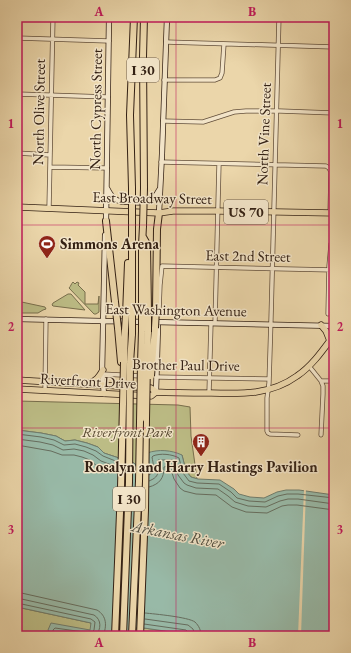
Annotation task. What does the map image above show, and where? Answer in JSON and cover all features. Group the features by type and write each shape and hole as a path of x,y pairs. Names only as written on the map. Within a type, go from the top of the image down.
{"highway":[{"name":"I 30","path":"123,636 129,482 125,362 132,334 129,315 132,225 130,115 134,17"},
{"name":"I 30","path":"132,636 139,481 147,363 142,244 144,188 144,17"},
{"path":"140,636 145,510 147,363 157,325 157,236 159,213"},
{"path":"106,221 118,328 125,362"},
{"path":"115,636 121,488 123,392 121,388 125,362 125,330 129,315"}],"main road":[{"name":"North Cypress Street","path":"104,394 103,321 109,17"},
{"path":"159,213 167,17"},
{"path":"106,188 117,200 138,203 146,202 152,199 160,187"},
{"name":"East Broadway Street","path":"17,207 159,213 173,211 218,211 332,213"},
{"name":"East Washington Avenue","path":"17,319 103,321 157,325 213,323 334,326"},
{"path":"156,392 157,325"},
{"path":"321,326 326,330 330,341"},
{"name":"Riverfront Drive","path":"45,381 151,388 156,392 243,394 268,390 291,381 309,366 334,335"},
{"path":"87,384 98,378 103,372"},
{"path":"17,380 45,381"},
{"name":"Riverfront Drive","path":"17,389 151,396 156,392"}],"street":[{"name":"North Olive Street","path":"49,208 53,17"},
{"name":"North Vine Street","path":"279,17 267,431 268,433 298,435"},
{"path":"17,38 109,41"},
{"path":"166,42 334,47"},
{"path":"164,80 218,79 222,74 224,44"},
{"path":"17,94 108,96"},
{"path":"163,122 203,122 234,112 243,111 334,113"},
{"path":"17,153 50,155"},
{"path":"161,162 328,167 330,172 332,213"},
{"path":"209,393 216,268 219,164"},
{"path":"50,167 107,168"},
{"path":"328,314 330,250 334,237"},
{"name":"East 2nd Street","path":"157,325 162,266 334,270"},
{"path":"45,391 46,319"},
{"path":"309,366 322,381 323,386 321,435"},
{"name":"Brother Paul Drive","path":"103,372 156,377 269,379"},
{"path":"322,381 334,381"}],"green space":[{"path":"73,282 75,284 77,282 79,283 78,285 85,292 85,304 98,304 99,296 99,312 94,314 69,288"},
{"path":"68,294 71,294 85,310 52,305"},
{"path":"17,301 45,307 46,309 38,313 17,313"},
{"name":"Riverfront Park","path":"17,401 178,405 190,407 191,436 197,479 191,477 186,471 182,455 147,472 142,471 134,463 104,453 98,447 87,443 75,440 65,441 56,436 17,430"},
{"path":"17,607 91,623 92,636 17,636"},
{"path":"144,628 199,636 140,636"}],"water":[{"name":"Arkansas River","path":"17,430 56,436 65,441 75,440 87,443 98,447 104,453 134,463 142,471 147,472 149,471 147,453 160,451 174,452 182,455 186,471 191,477 198,479 220,480 239,494 250,497 264,498 286,490 299,490 334,495 334,636 199,636 137,627 133,636 51,636 48,630 51,623 90,630 91,623 17,607"}],"pier":[{"path":"304,489 306,489 301,636 298,636"}],"place":[{"name":"Simmons Arena","path":"47,259"},
{"name":"Rosalyn and Harry Hastings Pavilion","path":"201,457"}]}
